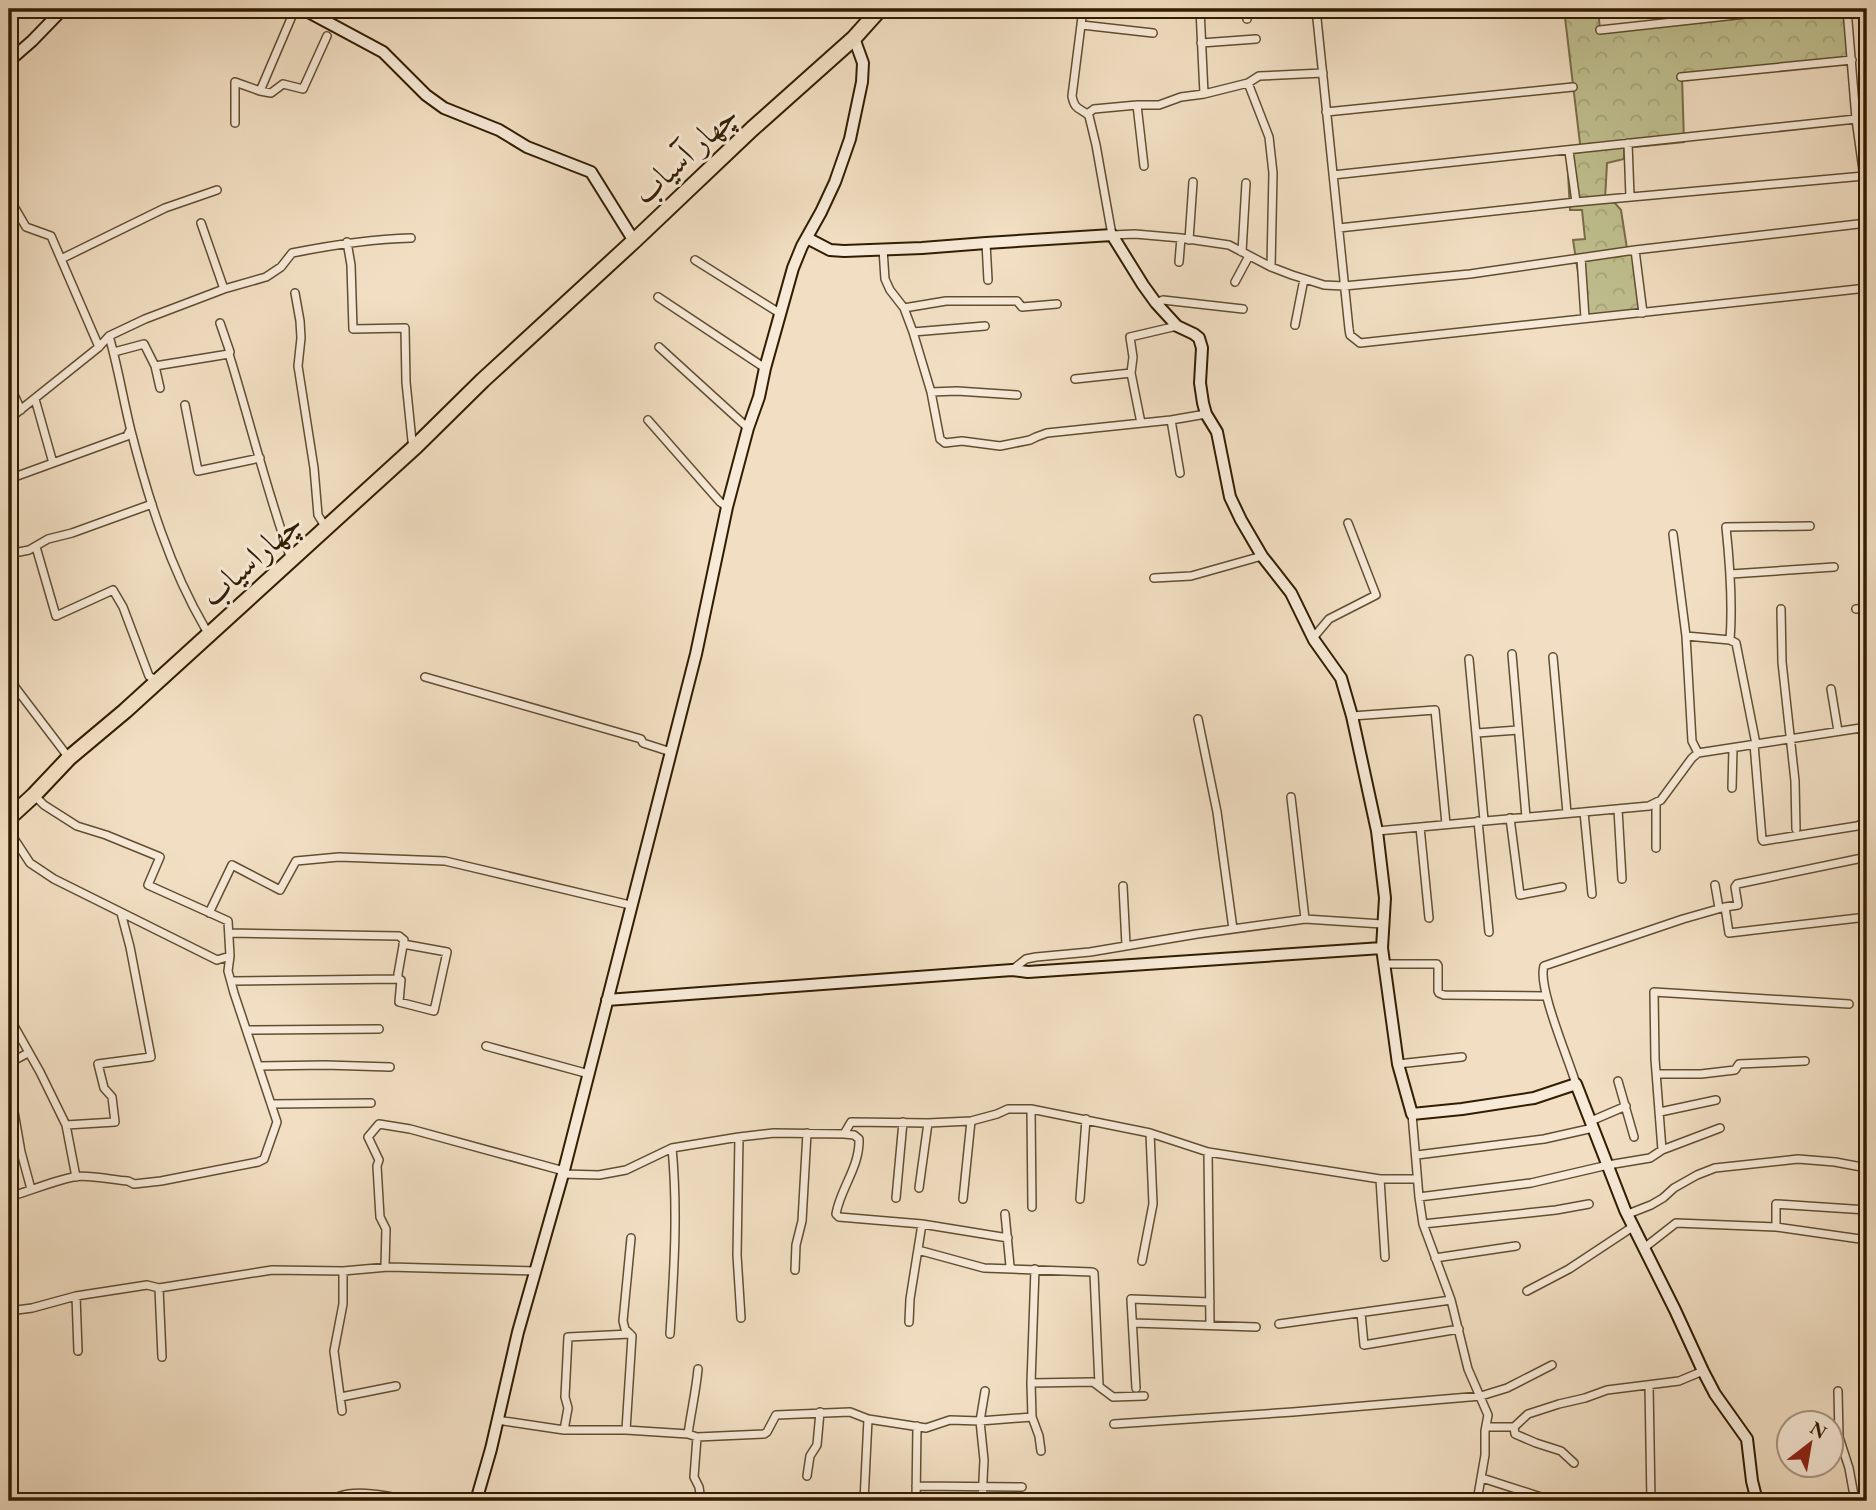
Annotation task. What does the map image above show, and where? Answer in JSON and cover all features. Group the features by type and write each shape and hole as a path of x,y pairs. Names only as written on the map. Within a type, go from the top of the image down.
{"highway":[{"name":"چهار آسیاب","path":"528,339 752,129 854,38 880,9"},
{"name":"چهاراسیاب","path":"9,818 69,758 125,712 416,446 528,339"}],"street":[{"path":"9,61 63,9"},
{"path":"260,91 295,9"},
{"path":"303,9 383,52 426,95 444,107 499,130 527,147 591,172 634,241"},
{"path":"1083,9 1072,96 1077,110 1087,114"},
{"path":"1200,9 1204,94"},
{"path":"1247,9 1247,19"},
{"path":"1315,9 1350,335 1360,343 1867,289"},
{"path":"1600,30 1791,9"},
{"path":"1847,9 1856,119 1867,199"},
{"path":"1082,25 1153,33"},
{"path":"235,123 235,82 271,93 283,84 303,89 327,36"},
{"path":"476,1501 696,654 727,507 748,428 759,397 793,268 844,159 858,107 863,63 854,38"},
{"path":"1202,43 1256,39"},
{"path":"1681,77 1852,60"},
{"path":"1087,114 1094,109 1159,105 1181,97 1248,83 1259,76 1323,73"},
{"path":"1248,83 1269,137 1273,173 1271,267"},
{"path":"1326,112 1573,87"},
{"path":"1137,105 1144,166"},
{"path":"1087,114 1096,145 1112,235 1156,303 1177,326 1195,334 1201,343 1200,383 1206,414 1217,432 1230,497 1262,556 1291,593 1313,638 1341,678 1352,716 1377,831 1385,898 1382,948 1398,1064 1412,1114 1423,1224 1451,1300 1468,1369 1488,1415 1477,1501"},
{"path":"1333,175 1856,119"},
{"path":"1628,143 1630,197"},
{"path":"1569,151 1576,202"},
{"path":"1339,228 1576,202 1864,176"},
{"path":"1179,262 1193,182"},
{"path":"1236,282 1246,254 1246,183"},
{"path":"61,258 165,208 217,190"},
{"path":"9,198 26,227 51,236 99,347"},
{"path":"201,223 224,289"},
{"path":"807,237 830,250 922,248 1135,234 1229,245 1271,267 1304,279 1324,285 1344,286 1470,274 1635,250 1867,223"},
{"path":"9,419 109,336 145,319 224,289 267,277 281,267 292,253 347,242 411,238"},
{"path":"347,242 351,265 353,330 405,328 407,394 412,440 416,446"},
{"path":"986,243 988,280"},
{"path":"883,249 885,279 904,308 913,332 931,392 940,439 945,443 961,440 1000,446 1030,440 1047,433 1206,414"},
{"path":"1635,250 1643,313"},
{"path":"1581,258 1586,318"},
{"path":"695,260 781,314"},
{"path":"1295,325 1304,279"},
{"path":"295,293 301,338 298,366 314,468 318,515 326,528"},
{"path":"657,297 765,368"},
{"path":"1156,303 1163,300 1243,309"},
{"path":"904,308 946,301 1017,301 1022,307 1057,304"},
{"path":"220,323 272,507 292,559"},
{"path":"913,332 985,326"},
{"path":"1141,423 1131,373 1133,357 1130,337 1177,326"},
{"path":"109,336 152,504 184,589 205,628 213,631"},
{"path":"114,352 144,344 155,366 160,388"},
{"path":"659,346 748,428"},
{"path":"155,366 229,354"},
{"path":"1074,379 1131,373"},
{"path":"9,384 21,410"},
{"path":"931,392 1017,394"},
{"path":"35,400 53,463"},
{"path":"185,405 198,471 260,458"},
{"path":"648,420 727,507"},
{"path":"1171,420 1180,473"},
{"path":"9,479 127,436 131,430"},
{"path":"9,554 29,551 48,539 152,504"},
{"path":"1313,638 1329,619 1376,595 1348,523"},
{"path":"1730,640 1731,574 1726,527 1810,526"},
{"path":"1673,534 1686,636 1692,741 1698,753"},
{"path":"36,547 56,616 113,590 123,607 149,676 157,681"},
{"path":"1154,578 1191,576 1262,556"},
{"path":"1731,574 1834,567"},
{"path":"1856,609 1867,608"},
{"path":"1781,609 1782,662 1796,781 1796,829"},
{"path":"1686,636 1730,640 1736,643 1755,744 1763,841 1867,823"},
{"path":"1512,654 1526,817"},
{"path":"1553,657 1567,813"},
{"path":"1469,659 1489,932"},
{"path":"9,665 15,687 69,758"},
{"path":"425,677 641,738 643,743 670,752"},
{"path":"1831,689 1838,731"},
{"path":"1352,716 1436,710 1446,824"},
{"path":"1198,719 1217,813 1233,929"},
{"path":"1377,831 1618,810 1656,804 1698,753 1755,744 1865,727 1867,754"},
{"path":"1476,733 1518,730"},
{"path":"1732,748 1732,788"},
{"path":"9,1197 76,1177 128,1181 134,1184 258,1162 264,1159 277,1122 228,971 228,921 148,885 160,858 77,826 44,805 34,795"},
{"path":"1291,797 1306,919"},
{"path":"1656,804 1656,848"},
{"path":"1618,810 1622,879"},
{"path":"1584,812 1592,894"},
{"path":"1510,818 1520,895 1562,887"},
{"path":"1420,827 1429,918"},
{"path":"9,831 30,863 54,879 217,960 230,956"},
{"path":"209,913 232,865 280,890 296,860 339,857 445,861 630,905"},
{"path":"1757,1501 1747,1438 1715,1394 1628,1214 1576,1084 1545,996 1542,973 1544,966 1738,904 1735,887 1737,884 1867,857"},
{"path":"1715,885 1729,933 1867,917"},
{"path":"1123,886 1126,945"},
{"path":"66,1125 115,1122 111,1097 104,1088 98,1064 151,1058 121,913"},
{"path":"1012,970 1026,959 1090,952 1306,919 1382,924"},
{"path":"229,933 399,936 404,940 403,943 398,979 401,980 399,1002 434,1011 447,952 403,943"},
{"path":"607,999 1012,970 1028,972 1382,948"},
{"path":"1384,964 1437,964 1438,991 1444,995 1545,996"},
{"path":"231,981 398,979"},
{"path":"1662,1150 1654,992 1849,1004"},
{"path":"9,1017 66,1125 76,1177"},
{"path":"247,1030 379,1029"},
{"path":"486,1046 589,1074"},
{"path":"9,1063 28,1053"},
{"path":"1398,1064 1462,1057"},
{"path":"1657,1074 1701,1074 1735,1070 1739,1064 1805,1060"},
{"path":"259,1066 390,1067"},
{"path":"1618,1081 1633,1137"},
{"path":"9,1083 21,1152 32,1188"},
{"path":"1412,1114 1534,1098 1576,1084"},
{"path":"1660,1112 1716,1100"},
{"path":"271,1104 370,1103"},
{"path":"1417,1155 1544,1139 1592,1124 1626,1106"},
{"path":"844,1134 851,1122 971,1121 1007,1109 1031,1109 1150,1133 1208,1152 1380,1179 1417,1179"},
{"path":"1031,1109 1032,1207"},
{"path":"1080,1199 1086,1119"},
{"path":"963,1199 971,1121"},
{"path":"896,1198 903,1122"},
{"path":"919,1188 928,1123"},
{"path":"385,1268 386,1229 380,1217 377,1166 379,1160 368,1137 379,1124 410,1129 563,1173 598,1175 626,1170 672,1148 739,1137 774,1133 854,1135 859,1139 859,1147 835,1214 839,1217 922,1224 1008,1238"},
{"path":"1419,1197 1531,1183 1650,1158 1662,1150 1720,1128"},
{"path":"795,1270 796,1245 802,1221 807,1133"},
{"path":"1142,1261 1153,1204 1150,1133"},
{"path":"739,1137 737,1255 741,1318"},
{"path":"670,1334 676,1189 672,1148"},
{"path":"1208,1152 1210,1325"},
{"path":"1628,1214 1651,1205 1674,1188 1715,1168 1798,1159 1867,1168"},
{"path":"1380,1179 1385,1257"},
{"path":"1423,1224 1589,1204"},
{"path":"1776,1227 1776,1204 1867,1210"},
{"path":"1005,1214 1012,1269"},
{"path":"1644,1248 1676,1223 1776,1227 1867,1240"},
{"path":"909,1322 922,1224"},
{"path":"1527,1291 1569,1269 1634,1226"},
{"path":"631,1238 623,1321 625,1329 631,1334"},
{"path":"1435,1258 1516,1246"},
{"path":"918,1250 984,1268 1094,1273 1099,1385"},
{"path":"9,1311 147,1284 159,1288 272,1270 342,1271 385,1268 536,1271"},
{"path":"1035,1269 1032,1417 1041,1451"},
{"path":"342,1271 343,1304 334,1350 342,1411"},
{"path":"159,1288 162,1357"},
{"path":"76,1296 78,1351"},
{"path":"1136,1388 1131,1299 1210,1302"},
{"path":"1279,1324 1451,1300"},
{"path":"1361,1313 1364,1345 1459,1329"},
{"path":"1133,1323 1256,1327"},
{"path":"564,1430 568,1408 565,1397 568,1337 631,1334"},
{"path":"626,1430 631,1334"},
{"path":"1114,1424 1481,1396 1507,1388 1552,1364"},
{"path":"688,1434 692,1403 697,1389 698,1368"},
{"path":"1486,1427 1514,1427 1528,1413 1606,1390 1679,1381 1703,1371"},
{"path":"1031,1383 1093,1382 1113,1396 1144,1396"},
{"path":"1649,1385 1651,1501"},
{"path":"341,1397 396,1386"},
{"path":"982,1501 984,1460 981,1421 985,1391"},
{"path":"1838,1391 1839,1437 1849,1468 1855,1501"},
{"path":"497,1420 564,1430 626,1430 688,1434 697,1437 764,1434 776,1415 820,1412 850,1412 868,1419 926,1428 950,1420 981,1421 1032,1417"},
{"path":"807,1476 810,1456 817,1445 820,1412"},
{"path":"864,1501 868,1419"},
{"path":"916,1501 917,1426"},
{"path":"1514,1427 1515,1434 1561,1451 1574,1463"},
{"path":"697,1437 694,1477 701,1501"},
{"path":"1482,1478 1544,1498"},
{"path":"916,1486 1021,1487"},
{"path":"338,1501 344,1494 364,1493 412,1501"}],"green space":[{"path":"1564,9 1598,9 1600,29 1791,9 1847,9 1852,60 1682,77 1684,142 1624,148 1624,159 1607,163 1605,200 1615,203 1621,210 1628,255 1638,254 1643,313 1585,318 1573,240 1585,239 1582,210 1570,210 1567,155 1581,152"}]}
